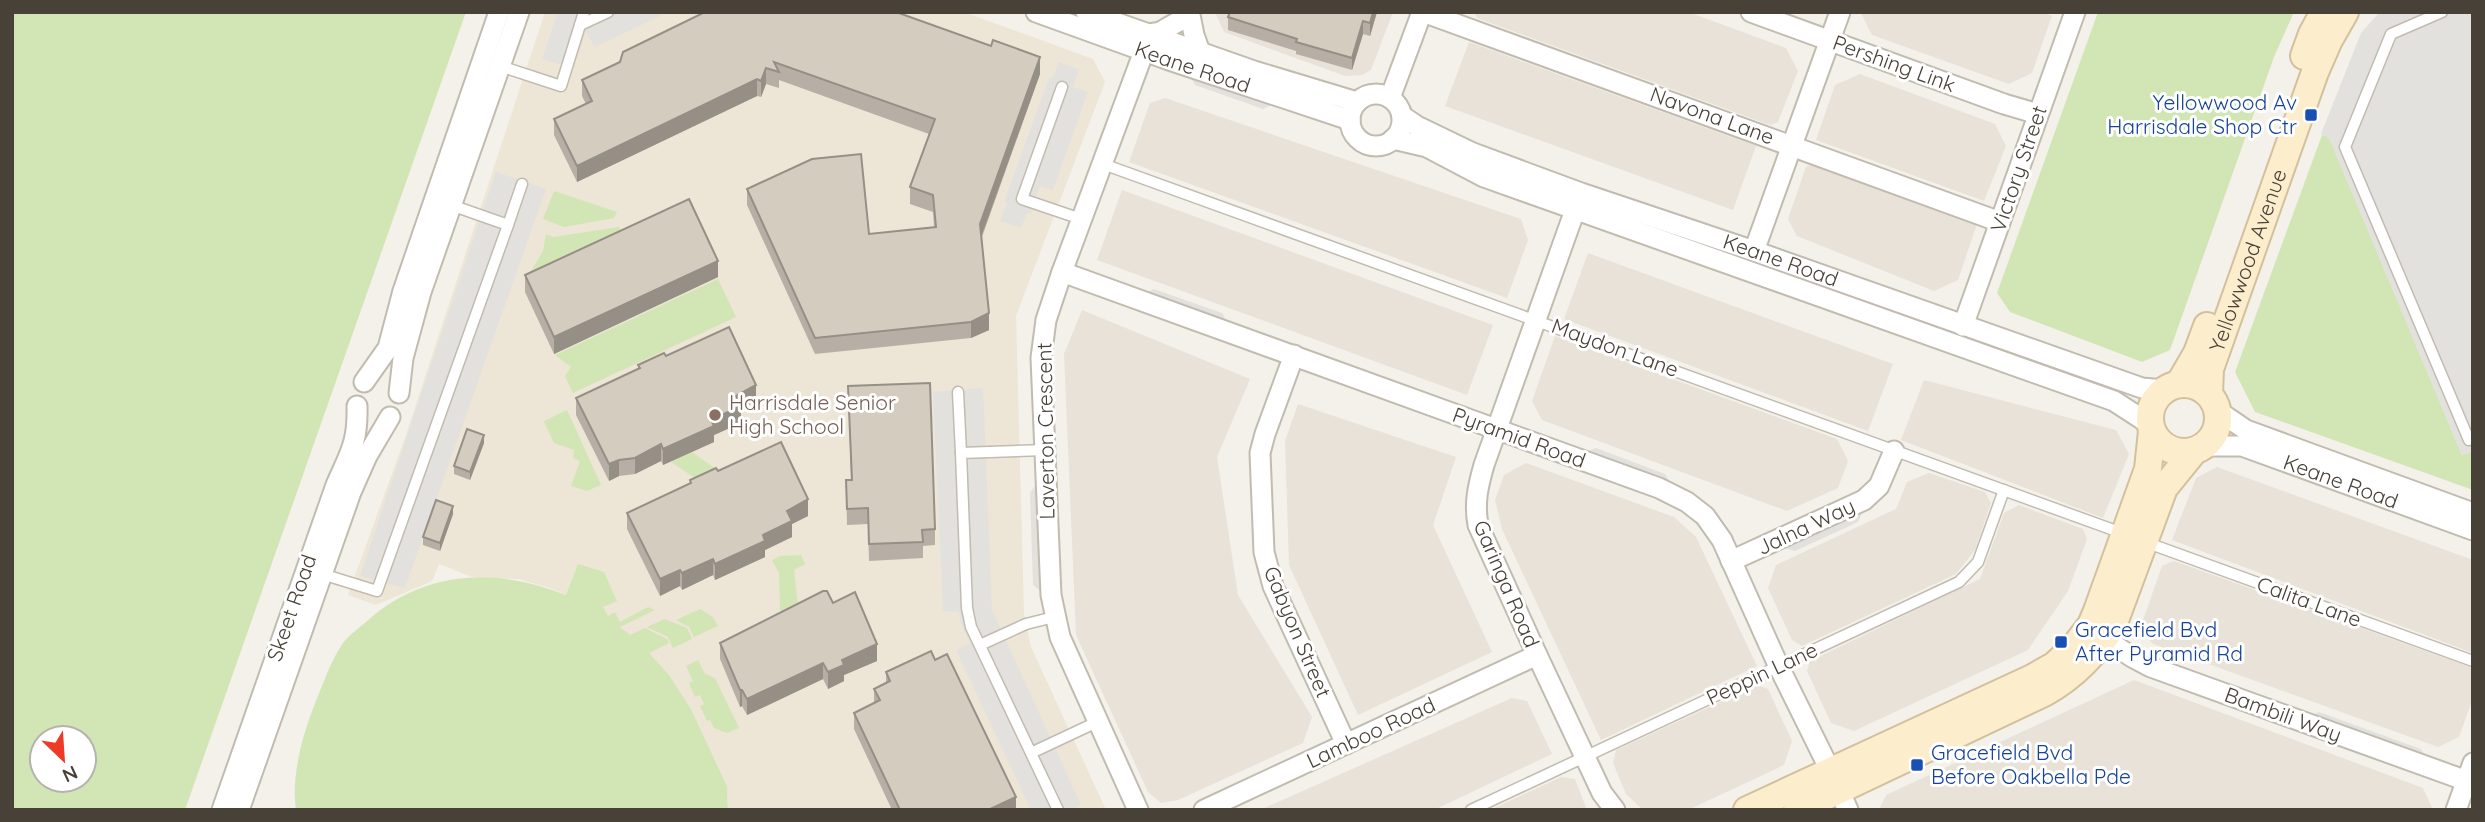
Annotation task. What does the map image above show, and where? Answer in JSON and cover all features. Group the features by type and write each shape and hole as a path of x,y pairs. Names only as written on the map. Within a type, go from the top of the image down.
{"street":[{"path":"499,12 403,290 388,348 357,393 357,406 362,415 371,420 381,421 398,409 403,358 421,292 519,12"},
{"name":"Keane Road","path":"1036,12 1146,43 1354,111"},
{"name":"Keane Road","path":"1086,12 1146,43 1200,52 1354,111"},
{"path":"1390,98 1422,12"},
{"name":"Navona Lane","path":"1422,12 2000,222"},
{"name":"Pershing Link","path":"1751,12 2038,114"},
{"path":"1754,251 1840,12"},
{"name":"Victory Street","path":"1963,326 2075,12"},
{"name":"Yellowwood Avenue","path":"2172,387 2197,353 2312,34 2324,12"},
{"name":"Yellowwood Avenue","path":"2214,403 2210,369 2315,72 2345,12"},
{"path":"1146,43 1191,13 1200,52"},
{"name":"Laverton Crescent","path":"1138,810 1060,637 1054,617 1044,450 1042,345 1046,320 1062,272 1146,43"},
{"name":"Keane Road","path":"1354,111 1374,94 1390,98 1398,106 1402,116 1417,126 1473,153 1581,193 2142,388 2196,385 2246,430 2473,513"},
{"name":"Keane Road","path":"1354,111 1355,135 1368,144 1378,145 1393,139 1427,147 1484,177 2114,401 2151,428 2157,439 2171,450 2179,452 2242,446 2473,530"},
{"path":"1393,139 1399,131 1402,116"},
{"name":"Garinga Road","path":"1575,210 1477,489 1475,508 1478,525 1585,756 1603,801 1615,810"},
{"name":"Pyramid Road","path":"1062,272 1659,488 1687,502 1705,516 1722,540 1779,667 1839,790"},
{"name":"Gabyon Street","path":"1294,355 1265,434 1261,453 1264,552 1273,586 1346,744"},
{"path":"364,382 374,378 384,379 393,384 399,393"},
{"path":"1797,810 2055,687 2081,667 2105,639 2114,623 2135,538 2148,469 2151,408 2172,387"},
{"path":"1747,810 1839,790 2055,664 2074,647 2091,625 2164,488 2215,434 2219,419 2214,403"},
{"name":"Skeet Road","path":"222,810 333,492 353,450 357,436 357,406"},
{"name":"Skeet Road","path":"239,810 351,492 367,456 390,417"},
{"name":"Jalna Way","path":"1731,561 1864,500 1879,486 1894,451"},
{"name":"Bambili Way","path":"2105,639 2151,667 2470,772"},
{"name":"Lamboo Road","path":"1204,810 1537,656"},
{"path":"2456,810 2470,772"}],"lane":[{"path":"500,66 561,86 584,12"},
{"path":"580,25 608,12"},
{"path":"2442,12 2391,34 2345,147 2469,440 2473,439"},
{"path":"1062,87 1022,199 1081,219"},
{"name":"Maydon Lane","path":"1103,163 2135,538"},
{"path":"322,574 377,591 522,184"},
{"path":"451,205 508,225"},
{"path":"958,391 968,620 1058,810"},
{"path":"961,453 1044,450"},
{"name":"Peppin Lane","path":"1471,810 1959,582 1978,562 2004,490"},
{"name":"Calita Lane","path":"2135,538 2473,661"},
{"path":"980,645 1026,624 1054,617"},
{"path":"1031,753 1097,722"}],"shaded area":[{"name":"Harrisdale Senior High School","path":"545,12 964,12 1093,59 1105,82 1016,316 1024,614 1031,647 1106,810 728,810 727,786 691,709 669,675 635,640 583,602 550,588 518,579 472,577 439,564 432,581 376,605 348,595 405,438"},
{"path":"558,12 668,12 595,47 586,32 573,68 542,59"},
{"path":"1215,12 1393,12 1371,70 1362,75 1345,76 1224,32"},
{"path":"1474,12 1688,12 1786,48 1798,71 1778,122 1770,125 1477,18"},
{"path":"2042,12 2052,16 2032,73 2009,84 1872,35 1861,13"},
{"path":"2473,12 2473,451 2462,455 2329,138 2321,134 2361,33 2379,13"},
{"path":"1469,42 1756,146 1733,210 1445,106"},
{"path":"1059,62 1079,70 1073,87 1088,92 1053,190 1040,186 1031,212 1026,215 1021,228 1000,221 1007,203 1004,202 1049,78 1053,77"},
{"path":"1860,74 1995,124 2006,146 1984,201 1816,140 1835,85"},
{"path":"1190,76 1271,105 1263,109 1195,85"},
{"path":"1165,98 1521,219 1528,240 1507,298 1129,162 1150,103"},
{"path":"1812,164 1977,224 1958,280 1934,291 1797,236 1788,219 1806,167"},
{"path":"496,172 546,189 405,588 360,576"},
{"path":"1122,190 1493,325 1467,395 1097,260"},
{"path":"1588,253 1893,364 1868,431 1564,319"},
{"path":"1154,289 1222,313 1227,322 1145,293"},
{"path":"1082,310 1250,379 1217,457 1238,595 1312,717 1303,743 1178,800 1161,803 1148,792 1076,635 1064,354"},
{"path":"1555,336 1837,439 1848,461 1838,488 1787,511 1542,420 1532,401"},
{"path":"1924,380 2116,430 2129,454 2103,518 1901,440"},
{"path":"983,388 992,610 1081,805 1071,810 1031,810 956,650 970,643 959,612 943,611 933,392"},
{"path":"1298,404 1456,457 1433,525 1492,652 1358,715 1289,565 1285,441"},
{"path":"1596,448 1665,474 1670,483 1586,452"},
{"path":"1526,463 1674,517 1696,537 1757,666 1601,740 1502,529 1495,500 1504,475"},
{"path":"2217,467 2473,560 2473,653 2172,540 2196,478"},
{"path":"1929,473 1985,492 1991,503 1975,550 1956,574 1802,646 1792,640 1768,588 1776,565 1896,509 1907,482"},
{"path":"1037,483 1042,592 1033,585 1030,493"},
{"path":"2019,505 2083,529 2087,539 2068,591 2028,650 1854,731 1831,723 1807,671 1810,661 1980,579 2004,513"},
{"path":"1862,513 1858,522 1795,551 1784,548"},
{"path":"2174,561 2473,668 2473,698 2459,737 2438,747 2153,644 2148,639 2142,623 2162,566"},
{"path":"2134,680 2423,788 2433,810 1879,810 1886,795"},
{"path":"1757,685 1768,689 1792,741 1784,765 1688,810 1643,810 1626,794 1613,763 1616,750"},
{"path":"1512,698 1527,701 1552,754 1434,810 1260,810"},
{"path":"2319,712 2421,749 2426,757 2310,716"},
{"path":"1561,777 1575,779 1587,810 1490,810"}],"green space":[{"path":"12,12 466,12 185,810 12,810"},
{"path":"2098,12 2294,12 2274,57 2170,350 2142,362 2010,312 1997,293"},
{"path":"2322,135 2329,137 2462,455 2473,451 2473,490 2255,412 2235,372"},
{"path":"554,191 617,212 614,218 564,227 543,219"},
{"path":"619,227 623,235 525,281 543,251 546,234 553,237"},
{"path":"718,279 736,317 573,393 565,376 571,367 555,355"},
{"path":"567,410 601,485 587,491 571,486 580,461 573,458 574,450 554,443 544,421"},
{"path":"692,452 720,472 698,480 671,462"},
{"path":"801,555 805,564 794,570 798,606 782,613 779,573 772,560 780,556"},
{"path":"578,564 604,572 617,601 603,607 608,616 615,612 620,622 648,607 655,610 620,627 630,635 645,628 667,639 669,643 649,653 669,675 691,709 727,786 728,810 296,810 296,771 305,731 334,658 354,632 389,604 413,591 462,578 514,580 566,595"},
{"path":"700,609 713,617 718,626 694,637 689,627 676,620"},
{"path":"665,619 687,628 692,639 673,648 668,637 647,627"},
{"path":"698,660 705,674 715,678 739,728 727,733 714,728 710,720 707,721 700,706 704,704 700,695 695,697 689,683 693,681 686,666"}],"building":[{"path":"705,12 896,12 991,46 993,40 1040,57 980,224 989,313 971,322 815,338 747,189 812,159 861,154 869,234 936,227 933,195 910,187 935,119 774,62 779,72 766,68 761,81 757,79 577,166 554,119 592,101 582,80 620,62 623,52"},
{"path":"1230,12 1373,12 1370,23 1363,21 1352,58 1296,42 1297,39 1228,17"},
{"path":"689,199 718,261 554,337 525,275"},
{"path":"729,327 756,385 736,396 741,406 711,420 714,426 663,449 661,444 635,458 609,464 576,398 640,368 638,365 664,353 666,356"},
{"path":"930,383 935,529 922,530 923,542 869,544 868,508 847,509 846,480 852,480 848,386"},
{"path":"467,429 484,435 470,472 454,466"},
{"path":"781,442 808,499 787,511 792,521 763,535 765,541 715,564 713,559 682,573 680,570 660,579 627,513 691,483 690,480 716,468 718,471"},
{"path":"436,500 453,506 440,543 423,537"},
{"path":"827,591 833,603 855,592 877,644 842,660 844,665 828,672 823,663 747,699 740,690 720,643"},
{"path":"931,651 935,660 947,654 1016,797 988,810 900,810 854,713 880,700 874,689 890,681 886,672"}],"place":[{"name":"Yellowwood Av Harrisdale Shop Ctr","path":"2311,115"},
{"name":"Harrisdale Senior High School","path":"715,415"},
{"name":"Gracefield Bvd After Pyramid Rd","path":"2061,642"},
{"name":"Gracefield Bvd Before Oakbella Pde","path":"1917,765"}]}
